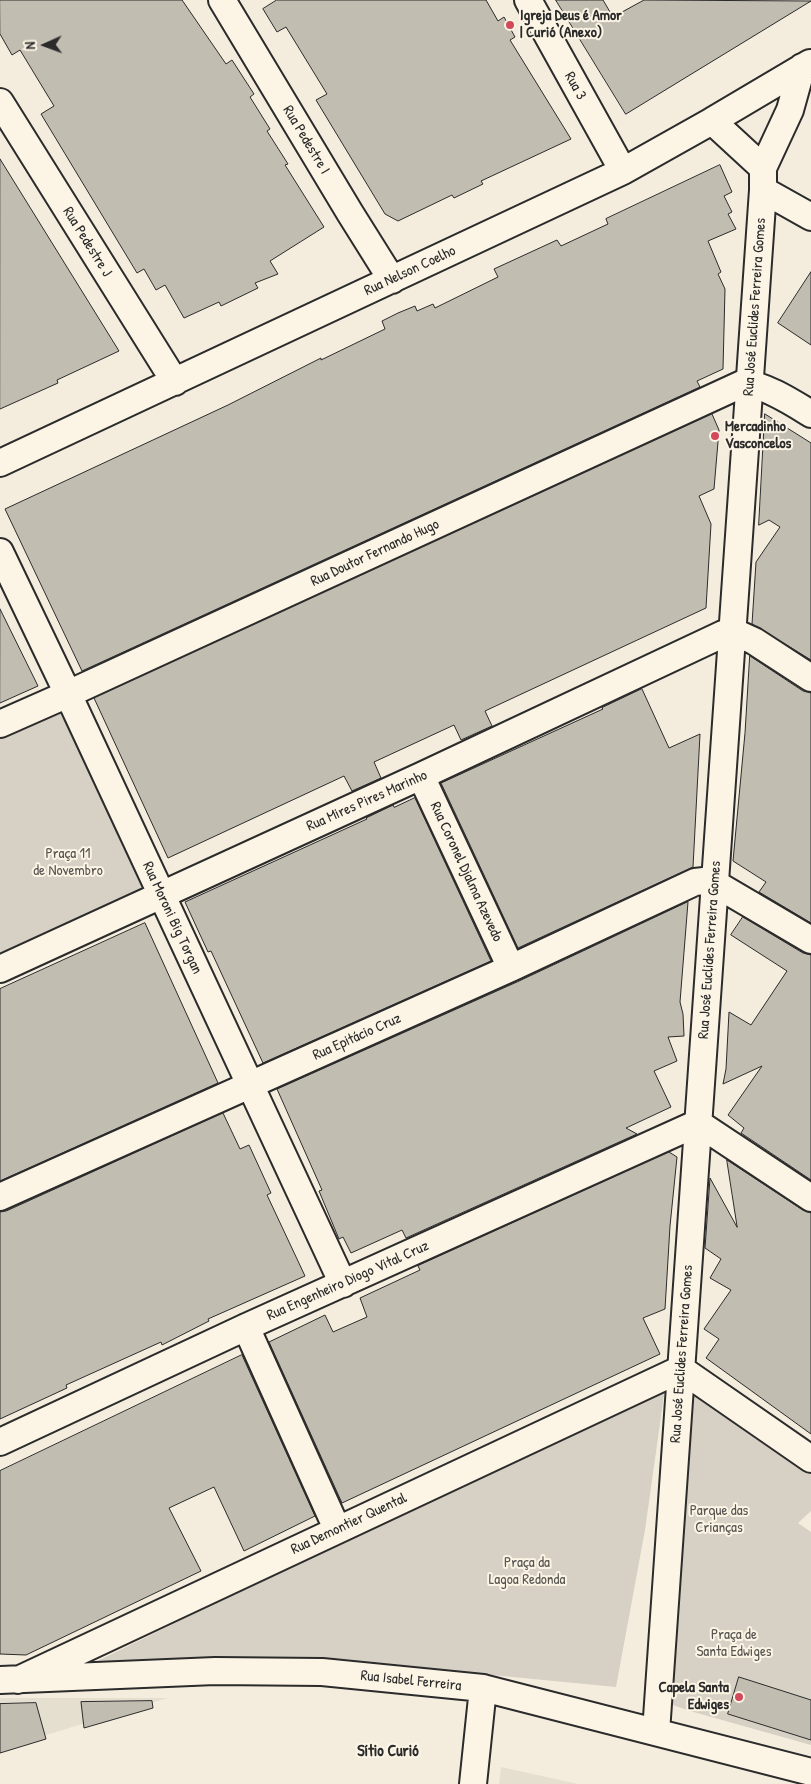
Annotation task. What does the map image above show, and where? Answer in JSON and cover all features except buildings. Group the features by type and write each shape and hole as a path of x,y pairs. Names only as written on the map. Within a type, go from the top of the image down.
{"street":[{"name":"Rua Pedestre I","path":"222,0 392,280"},
{"name":"Rua 3","path":"528,0 622,171"},
{"name":"Rua Nelson Coelho","path":"0,463 622,171 712,121 806,64"},
{"path":"763,179 806,64"},
{"name":"Rua Pedestre J","path":"0,102 175,382"},
{"path":"712,121 763,179 811,217"},
{"name":"Rua José Euclides Ferreira Gomes","path":"656,1732 763,179"},
{"path":"749,383 780,395 811,414"},
{"name":"Rua Doutor Fernando Hugo","path":"0,724 726,391 749,383"},
{"name":"Rua Moroni Big Torgan","path":"0,552 343,1284"},
{"path":"732,631 754,641 811,678"},
{"name":"Rua Mires Pires Marinho","path":"0,968 422,776 713,638 732,631"},
{"name":"Rua Coronel Djalma Azevedo","path":"422,776 511,968"},
{"name":"Rua Epitácio Cruz","path":"0,1197 511,968 680,888 695,882 714,883"},
{"path":"714,883 811,940"},
{"path":"698,1122 811,1198"},
{"name":"Rua Engenheiro Diogo Vital Cruz","path":"0,1442 246,1327 698,1122"},
{"path":"246,1327 337,1529"},
{"path":"681,1369 811,1458"},
{"name":"Rua Demontier Quental","path":"9,1680 681,1369"},
{"name":"Rua Isabel Ferreira","path":"9,1680 215,1671 322,1672 483,1688 811,1772"},
{"path":"473,1784 483,1688"}],"shaded area":[{"path":"0,1698 168,1698 0,1749"},
{"path":"501,1767 578,1784 499,1784"}],"green space":[{"name":"Praça 11 de Novembro","path":"65,686 158,896 0,971 0,717"},
{"name":"Praça de Santa Edwiges","path":"688,1384 811,1468 811,1511 798,1523 811,1532 811,1745 690,1711 650,1697"},
{"name":"Praça da Lagoa Redonda","path":"665,1388 645,1530 616,1687 378,1664 83,1668 325,1550"}],"place":[{"name":"Igreja Deus é Amor | Curió (Anexo)","path":"510,25"},
{"name":"Mercadinho Vasconcelos","path":"715,436"},
{"name":"Capela Santa Edwiges","path":"739,1697"}],"district":[{"name":"Sítio Curió","path":"388,1752"}],"park label":[{"name":"Parque das Crianças","path":"719,1520"}]}
